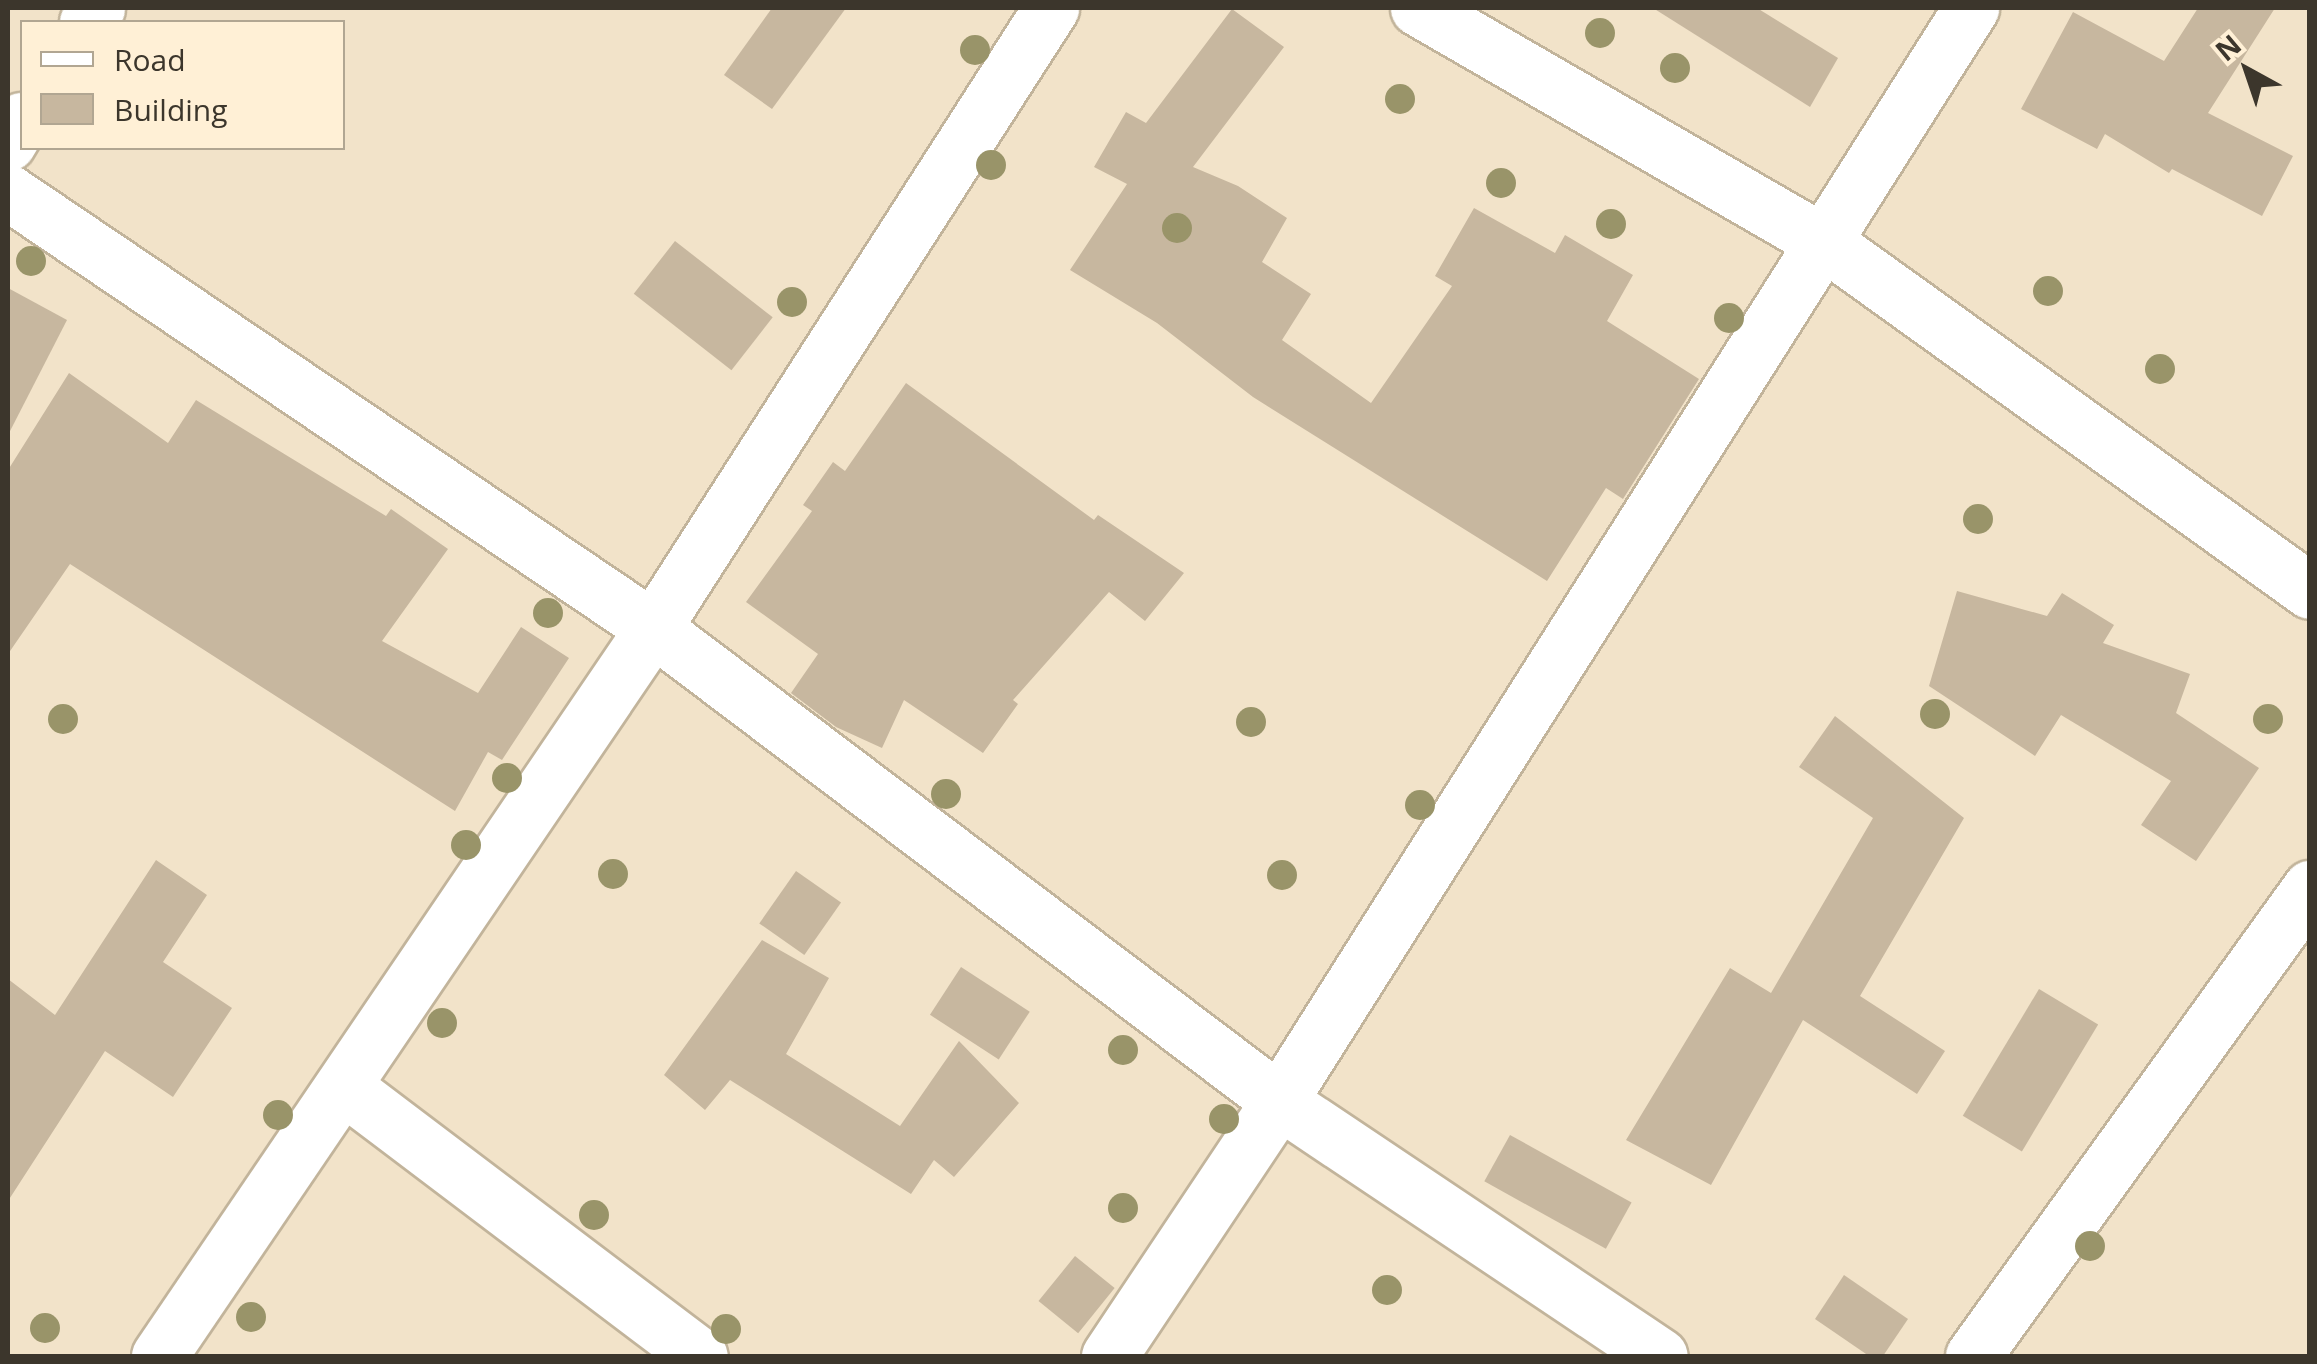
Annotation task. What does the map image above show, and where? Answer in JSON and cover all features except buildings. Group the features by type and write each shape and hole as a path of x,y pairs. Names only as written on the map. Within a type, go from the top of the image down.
{"street":[{"path":"160,1356 653,628 1051,8"},
{"path":"1418,8 1824,242 2310,591"},
{"path":"1109,1356 1279,1101 1971,8"},
{"path":"8,192 653,628 1279,1101 1660,1356"},
{"path":"1973,1356 2310,888"},
{"path":"344,1087 700,1356"}]}
